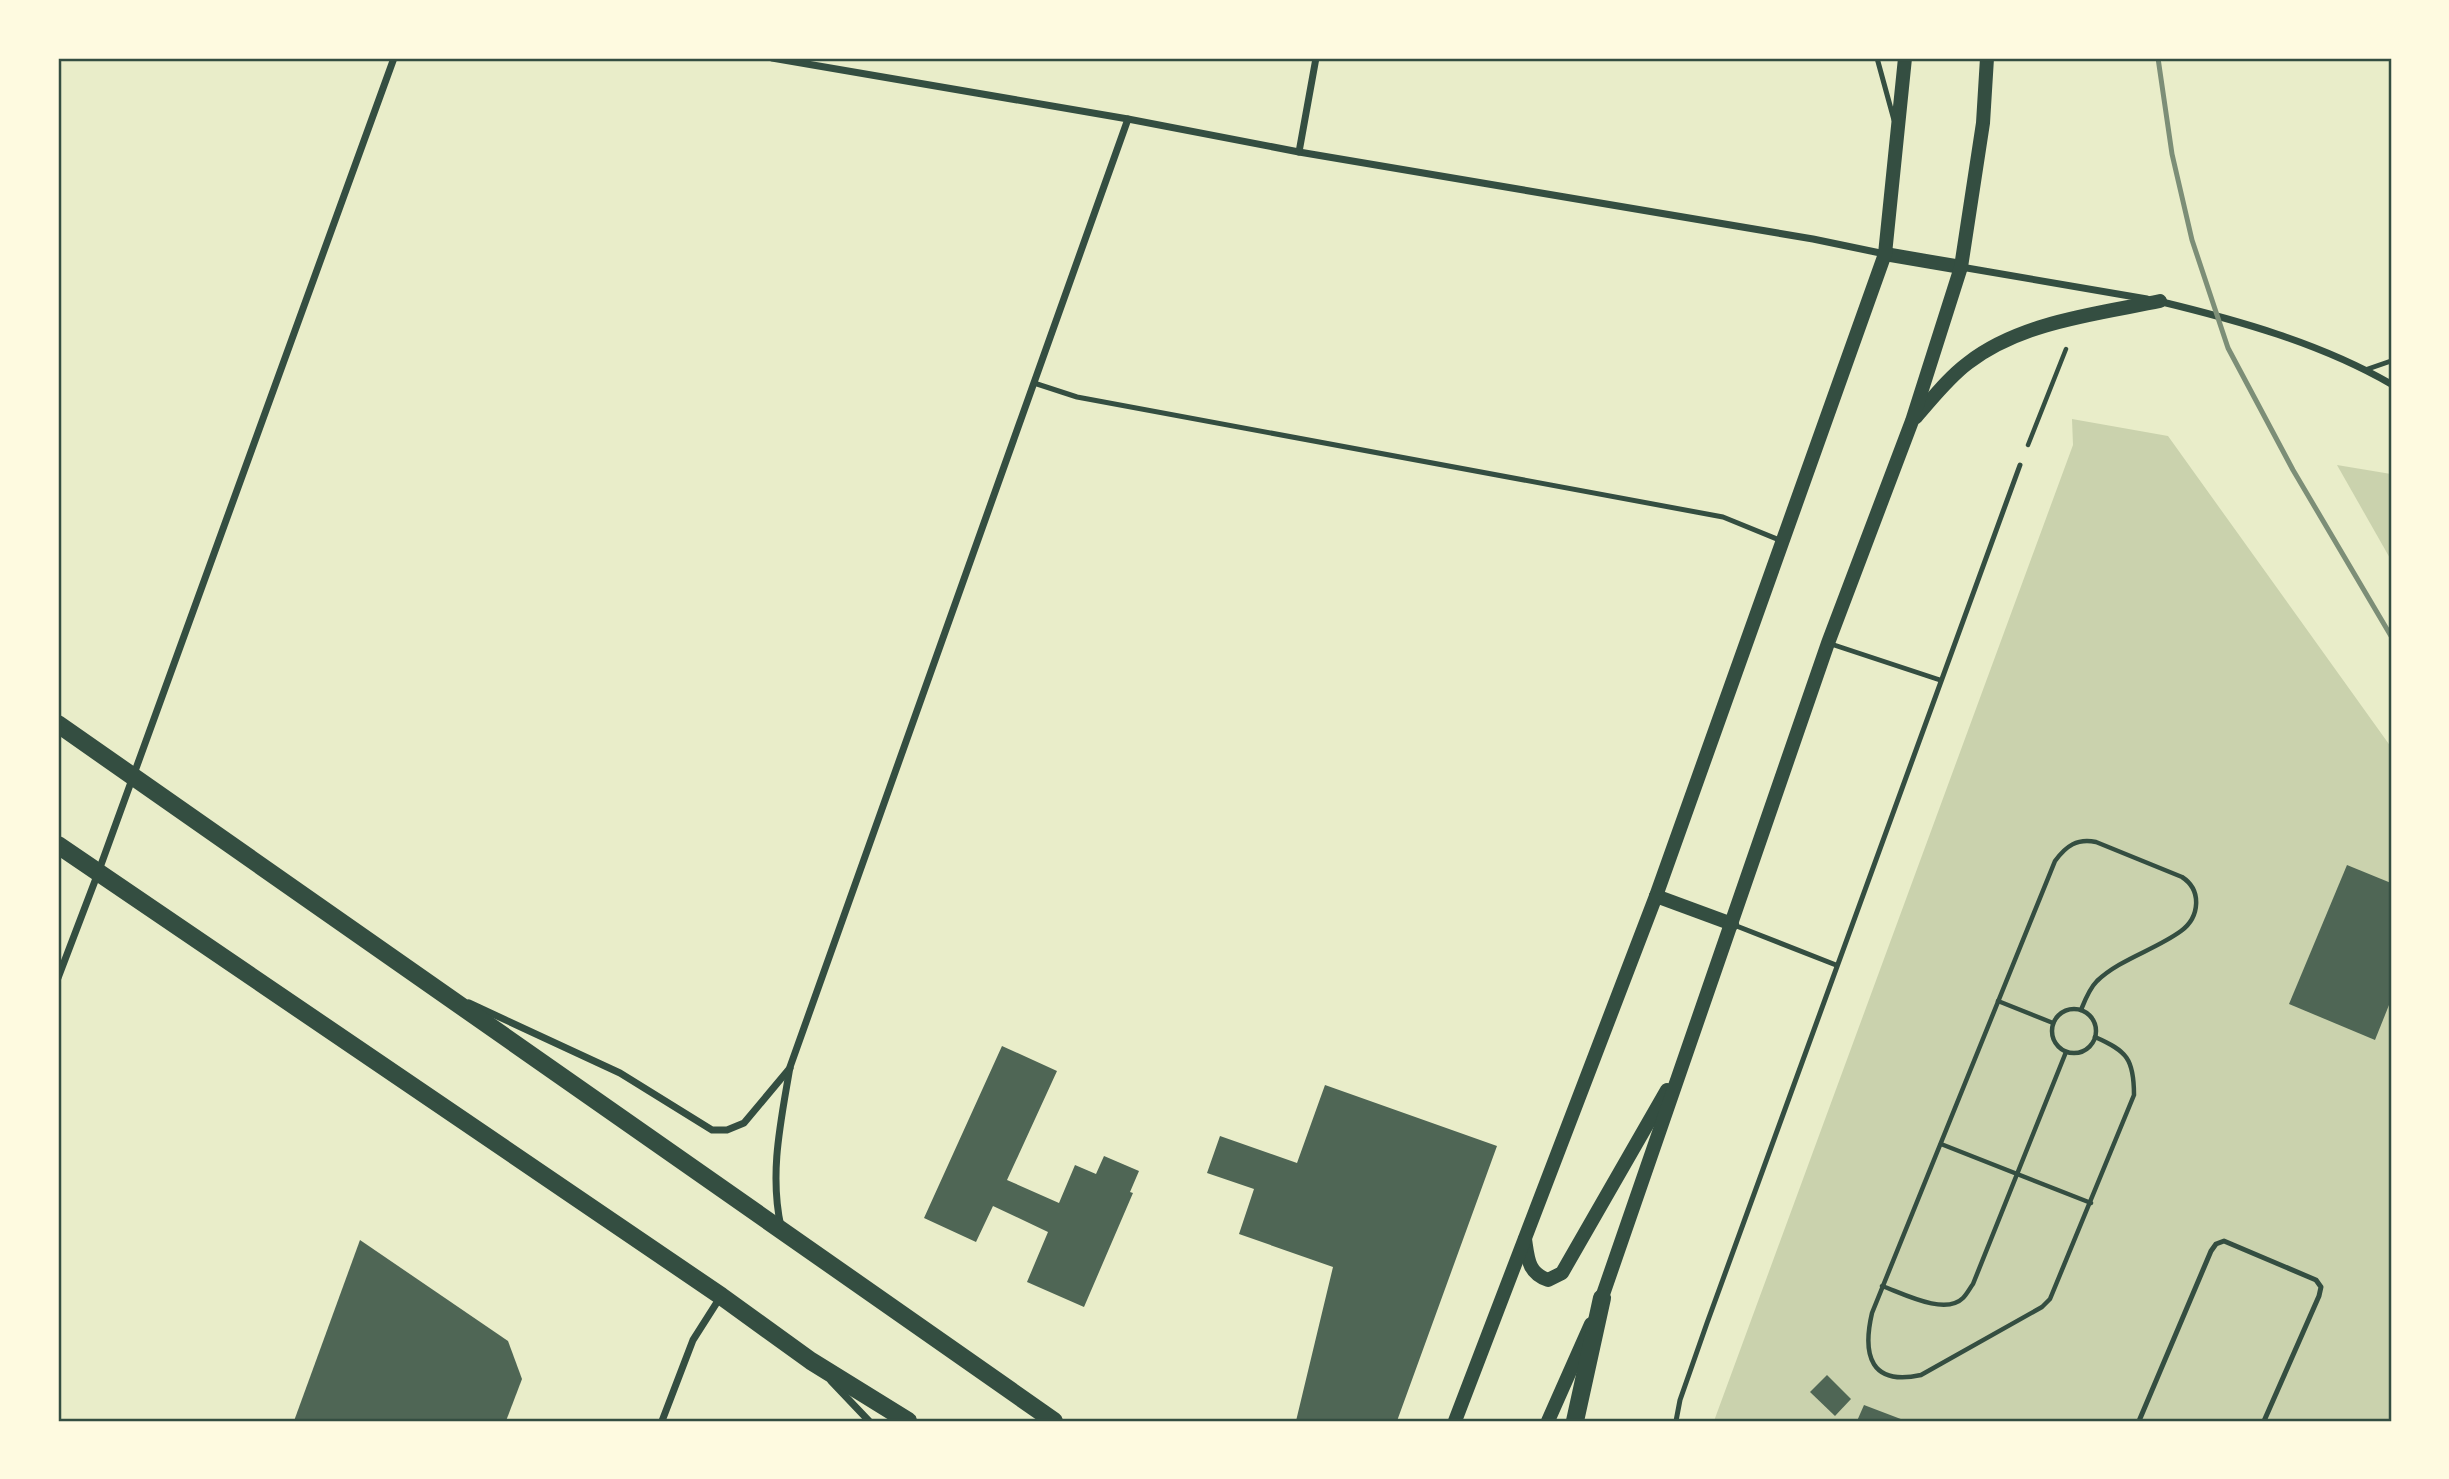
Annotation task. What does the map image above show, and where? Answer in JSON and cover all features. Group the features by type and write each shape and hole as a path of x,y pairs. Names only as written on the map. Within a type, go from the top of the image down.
{"main road":[{"path":"1455,1421 1656,897 1885,254 1905,58"},
{"path":"1548,1421 1602,1298 1828,643 1912,421 1961,267 1983,123 1987,58"},
{"path":"1885,254 1961,267"},
{"path":"1912,421 1969,362 2007,341 2055,323 2160,301"},
{"path":"58,724 1054,1421"},
{"path":"58,845 721,1296 811,1361 908,1421"},
{"path":"1656,897 1731,924"},
{"path":"1525,1238 1529,1262 1537,1276 1548,1280 1562,1273 1684,1062"},
{"path":"1575,1421 1602,1298"}],"street":[{"path":"58,978 394,58"},
{"path":"772,58 819,62 1299,152 1813,239 1885,254"},
{"path":"1299,152 1316,58"},
{"path":"782,1231 775,1192 777,1142 790,1067 1128,119"},
{"path":"1961,267 2160,301 2288,338 2365,370 2391,384"},
{"path":"434,986 620,1073 712,1130 727,1130 744,1123 790,1067"},
{"path":"662,1421 693,1340 721,1296"},
{"path":"811,1361 869,1421"}],"lane":[{"path":"1877,58 1897,133"},
{"path":"2365,370 2391,361"},
{"path":"1034,383 1077,397 1723,517 1782,541"},
{"path":"1676,1421 1680,1399 1836,965 2020,465"},
{"path":"1828,643 1940,680"},
{"path":"1731,924 1836,965"},
{"path":"2139,1421 2211,1251 2216,1244 2224,1241 2316,1280 2321,1287 2264,1421"}],"path":[{"path":"2020,465 2079,317"},
{"path":"2081,1010 2095,983 2107,973 2183,930 2195,912 2197,902 2196,891 2189,881 2182,877 2085,840 2063,850 2055,861 1872,1313 1866,1337 1868,1353 1874,1366 1888,1375 1904,1378 1921,1375 2042,1307 2055,1289 2134,1095 2133,1067 2127,1055 2095,1037"},
{"path":"1998,1001 2053,1023"},
{"path":"2068,1009 2081,1010 2092,1018 2095,1037 2088,1048 2074,1054 2066,1052 2055,1044 2053,1023 2056,1017 2068,1009"},
{"path":"1882,1286 1938,1306 1955,1304 1963,1298 1973,1284 2019,1175 2066,1052"},
{"path":"1941,1144 2091,1203"}],"green space":[{"path":"2072,419 2168,436 2391,747 2391,1421 1714,1421 2073,445"},
{"path":"2337,465 2391,474 2391,560"}],"building":[{"path":"2347,865 2391,883 2391,1000 2375,1040 2289,1004"},
{"path":"1002,1046 1057,1071 1007,1180 1059,1203 1075,1165 1096,1174 1104,1156 1139,1171 1130,1192 1133,1193 1084,1307 1027,1282 1048,1232 993,1206 976,1242 924,1218"},
{"path":"1325,1085 1497,1146 1397,1421 1296,1421 1333,1267 1239,1234 1254,1189 1207,1173 1220,1136 1297,1163"},
{"path":"360,1240 508,1341 522,1379 506,1421 294,1421"},
{"path":"1827,1375 1851,1399 1835,1416 1810,1392"},
{"path":"1864,1405 1906,1421 1857,1421"}],"railway":[{"path":"2158,58 2172,154 2192,240 2228,348 2293,470 2391,636"}]}
